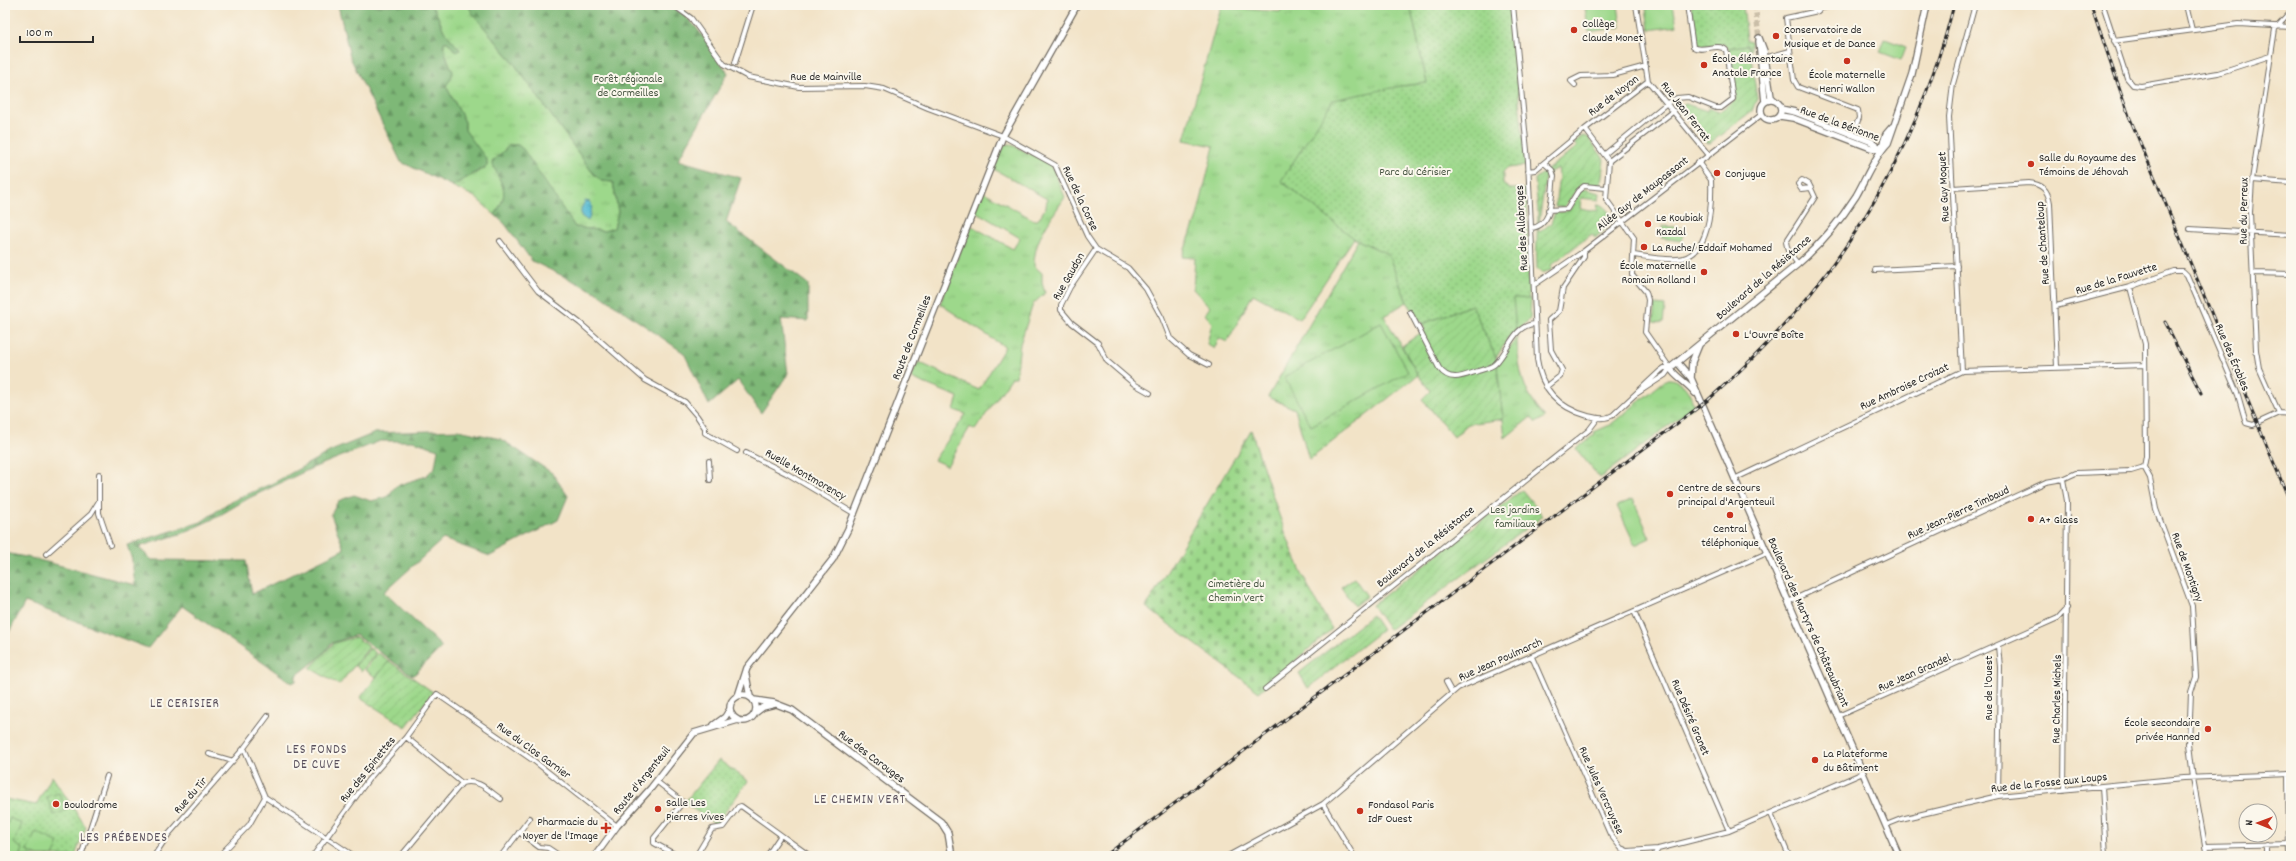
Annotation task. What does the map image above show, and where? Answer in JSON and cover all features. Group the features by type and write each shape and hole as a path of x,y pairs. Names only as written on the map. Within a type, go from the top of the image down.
{"main road":[{"name":"Boulevard de la Résistance","path":"1670,368 1798,264 1838,221 1855,196 1881,149 1888,143 1912,74 1927,5"},
{"name":"Route de Cormeilles","path":"748,667 833,559 855,514 1002,136 1076,6"},
{"path":"1763,58 1771,97 1781,109 1780,116 1770,121 1761,115 1760,109 1765,102 1766,97 1763,58"},
{"path":"1765,102 1774,100"},
{"name":"Rue de la Bérionne","path":"1781,109 1795,112 1872,142 1881,149"},
{"name":"Rue de la Bérionne","path":"1780,116 1793,118 1871,148 1881,149"},
{"name":"Boulevard des Martyrs de Châteaubriant","path":"1691,378 1692,362 1700,343"},
{"name":"Boulevard des Martyrs de Châteaubriant","path":"1677,362 1691,378 1899,856"},
{"name":"Boulevard des Martyrs de Châteaubriant","path":"1670,368 1699,398"},
{"path":"748,667 738,696 732,702 730,709 733,716 738,720 748,720 762,707 778,704"},
{"path":"748,667 747,683 755,713"},
{"path":"738,696 752,698"},
{"name":"Rue des Carouges","path":"752,698 778,704 792,710 941,822 948,833 952,856"},
{"name":"Route d'Argenteuil","path":"712,727 725,717 730,709"},
{"name":"Route d'Argenteuil","path":"595,856 617,826 694,734 712,727 738,720"}],"street":[{"name":"Rue de Mainville","path":"673,5 682,7 703,32 724,64 748,77 774,84 799,87 865,86 884,89 928,108 1002,136"},
{"path":"735,63 753,5"},
{"path":"1068,5 1076,6"},
{"name":"Rue des Allobroges","path":"1513,5 1528,171 1538,364 1546,387 1562,405 1571,410 1598,418"},
{"name":"Rue de Noyon","path":"1528,171 1535,170 1585,129 1648,81 1637,5"},
{"path":"1605,154 1667,103 1677,98 1688,97 1716,108 1721,108 1733,99 1724,48 1701,50 1693,47 1687,5"},
{"path":"1843,5 1820,7 1818,11 1786,18 1790,51 1797,85 1853,107 1859,111 1859,118 1852,135"},
{"name":"Rue Guy Moquet","path":"1962,371 1950,100 1976,5"},
{"path":"2105,5 2114,41 2127,78 2133,85 2137,86 2218,73 2270,56"},
{"path":"2143,5 2160,7 2174,5"},
{"path":"2186,5 2192,30"},
{"name":"Rue du Perreux","path":"2279,414 2259,368 2256,350 2254,274 2251,233 2252,180 2275,29 2291,12"},
{"path":"2114,41 2238,24 2278,25 2291,27"},
{"path":"1763,58 1790,51"},
{"path":"1574,85 1571,81 1581,76 1613,75 1646,66"},
{"name":"Rue Jean Ferrat","path":"1648,81 1708,154"},
{"path":"1609,161 1674,112"},
{"name":"Allée Guy de Maupassant","path":"1534,285 1584,251 1622,220 1761,115"},
{"path":"1585,129 1609,161 1606,199 1634,238 1632,275 1646,292 1648,300 1646,332 1670,368"},
{"path":"1633,131 1639,138"},
{"name":"Rue de la Corse","path":"1002,136 1055,165 1087,236 1096,249 1128,268 1146,289 1162,318 1170,338 1189,355 1209,365"},
{"path":"1634,255 1676,260 1687,257 1701,246 1705,235 1712,180 1698,162"},
{"path":"1531,228 1536,228 1546,221 1554,176 1552,170 1544,163"},
{"path":"2252,180 2291,183"},
{"name":"Rue de Chanteloup","path":"1953,188 2029,183 2041,186 2046,190 2050,203 2056,306 2057,367"},
{"path":"1548,210 1567,209 1578,191 1584,186 1606,188"},
{"path":"1798,264 1788,251 1786,242 1815,199 1815,194 1811,188"},
{"path":"2190,229 2291,235"},
{"path":"500,241 538,291 586,328 640,376 685,402 705,428 705,433 737,450"},
{"name":"Rue Gaudon","path":"1096,249 1070,287 1061,305 1061,310 1072,323 1098,343 1107,361 1134,384 1150,393"},
{"path":"1546,387 1560,376 1562,370 1551,350 1549,320 1560,309 1563,288 1584,257 1584,251"},
{"path":"1874,270 1957,266"},
{"name":"Rue de la Fauvette","path":"2056,306 2130,287 2174,270 2181,270"},
{"name":"Rue des Érables","path":"2181,270 2187,275 2231,376 2246,423 2249,425 2257,423 2279,414"},
{"path":"2254,274 2291,274"},
{"name":"Rue de Montigny","path":"2130,287 2143,334 2145,365 2146,456 2144,467 2150,478 2156,509 2192,606 2194,616 2196,677 2192,692 2189,744 2193,778 2207,856"},
{"path":"1410,312 1439,368 1444,375 1452,378 1460,377 1494,365 1514,335 1526,326 1535,324"},
{"name":"Rue Ambroise Croizat","path":"1734,479 1962,371 2145,365"},
{"name":"Boulevard de la Résistance","path":"1265,689 1595,424 1598,418 1609,417 1636,394 1658,381 1670,368"},
{"path":"2279,414 2291,414"},
{"name":"Ruelle Montmorency","path":"746,453 786,473 855,514"},
{"path":"709,461 710,480"},
{"name":"Rue Jean-Pierre Timbaud","path":"1788,602 2046,482 2063,479 2076,472 2130,471 2144,467"},
{"path":"99,474 99,513 110,545"},
{"path":"2063,479 2067,501 2067,608"},
{"path":"46,554 91,514 99,501"},
{"name":"Rue Jean Poulmarch","path":"1228,856 1323,804 1452,693 1532,656 1767,553"},
{"name":"Rue de l'Ouest","path":"1998,796 2000,667 1998,646 2058,618 2067,608"},
{"name":"Rue Charles Michels","path":"2064,790 2067,608"},
{"name":"Rue Désiré Granet","path":"1634,611 1729,831"},
{"name":"Rue Jean Grandel","path":"1838,716 1998,646"},
{"name":"Rue Jules Vercruysse","path":"1532,656 1614,842 1621,848 1628,851 1658,848 1729,831 1863,773"},
{"path":"1446,682 1452,693"},
{"name":"Rue des Epinettes","path":"313,856 368,780 406,737 437,694"},
{"name":"Rue du Clos Garnier","path":"437,694 534,761 617,826"},
{"name":"Rue du Tir","path":"154,856 168,835 244,748 268,716"},
{"path":"406,737 462,783"},
{"path":"244,748 265,797 354,856"},
{"path":"209,754 233,761"},
{"path":"2288,856 2290,774"},
{"name":"Rue de la Fosse aux Loups","path":"1886,825 1901,819 1998,796 2193,778 2290,774"},
{"path":"81,856 108,776"},
{"path":"400,856 462,783 472,780 477,782 502,800"},
{"path":"656,780 683,802 655,836 654,843 678,856"},
{"path":"2102,786 2106,856"},
{"path":"219,856 249,826 265,797"},
{"path":"1323,804 1354,856"},
{"path":"696,856 712,829 724,828 738,807 741,806 810,856"},
{"path":"1771,814 1790,856"},
{"path":"501,856 530,818"},
{"path":"520,832 539,847 548,848 560,856"},
{"path":"767,856 781,835"},
{"path":"2266,844 2266,856"},
{"path":"2205,846 2289,844"},
{"path":"1654,856 1658,848"}],"green space":[{"path":"338,5 429,5 435,10 444,31 460,50 456,52 448,42 444,42 444,48 453,71 446,86 465,122 465,130 487,160 487,166 452,186 401,162 350,57"},
{"path":"429,5 468,5 473,14 513,62 592,172 601,181 613,182 618,212 614,228 604,231 575,227 523,150 518,145 510,145 492,162 502,183 504,194 495,215 475,197 452,186 485,168 487,162 465,130 465,122 446,86 453,73 443,47 444,41 448,42 456,52 460,50 444,31 435,10"},
{"name":"Forêt régionale de Cormeilles","path":"468,5 669,5 687,18 702,35 728,73 678,160 741,178 726,222 808,284 808,321 781,319 788,374 761,413 738,380 709,405 684,353 596,292 532,261 505,224 495,215 504,194 502,183 492,162 510,145 518,145 523,149 575,227 604,231 614,228 618,212 613,182 601,181 592,172 513,62 473,14"},
{"path":"1280,5 1410,5 1427,83 1401,86 1281,181 1354,238 1300,319 1253,294 1227,342 1219,338 1214,349 1207,344 1212,323 1205,314 1210,307 1193,289 1195,258 1182,257 1197,217 1214,146 1184,140 1221,7 1281,12"},
{"name":"Parc du Cérisier","path":"1410,5 1509,5 1526,166 1507,168 1503,172 1503,184 1510,189 1527,189 1529,318 1509,337 1496,358 1472,305 1422,324 1407,302 1388,254 1355,239 1281,181 1333,100 1401,86 1427,83"},
{"path":"1618,5 1621,27 1589,32 1585,8"},
{"path":"1673,5 1677,26 1649,30 1646,8"},
{"path":"1691,5 1743,5 1747,40 1751,41 1751,50 1746,45 1728,48 1725,44 1697,46"},
{"path":"1885,39 1906,47 1901,60 1880,52"},
{"path":"1747,45 1750,51 1757,98 1752,111 1710,143 1705,142 1678,106 1686,104 1707,111 1708,108 1719,112 1736,99 1728,48"},
{"path":"1582,136 1588,137 1604,159 1601,185 1581,184 1564,207 1555,207 1559,176 1558,168 1546,174 1538,230 1540,232 1551,223 1555,212 1563,212 1571,208 1577,196 1584,189 1600,193 1599,200 1581,198 1580,208 1597,211 1598,204 1606,209 1611,218 1606,223 1607,228 1595,238 1592,234 1551,265 1552,270 1541,273 1537,269 1538,214 1535,179 1577,147 1574,143"},
{"path":"1010,144 1051,164 1065,197 1044,229 1037,246 1034,266 1042,273 1042,283 1045,293 1033,304 1020,344 1016,377 1012,377 975,430 970,427 947,466 934,460 966,414 954,410 958,397 911,378 918,362 979,390 1005,347 940,304 970,225 1013,249 1020,238 975,211 982,191 1034,220 1038,220 1046,207 1047,199 992,168 1002,145"},
{"path":"1663,226 1683,228 1682,241 1661,238"},
{"path":"1358,240 1388,254 1407,302 1384,316 1418,375 1309,460 1295,409 1268,397"},
{"path":"1513,298 1531,299 1530,319 1516,331"},
{"path":"1472,305 1496,358 1503,419 1468,424 1454,437 1422,399 1430,391 1418,375 1402,346 1425,330 1422,324"},
{"path":"1655,305 1665,306 1663,323 1653,322"},
{"path":"1381,323 1408,372 1311,426 1284,377"},
{"path":"1517,337 1520,370 1523,380 1531,399 1545,417 1536,423 1531,417 1505,438 1497,366"},
{"path":"1667,379 1673,379 1685,387 1694,406 1600,478 1576,449 1595,434 1594,432 1610,425"},
{"path":"458,430 501,439 552,473 568,496 558,520 490,556 443,539 384,592 442,647 413,676 356,635 332,643 320,657 296,676 296,681 292,683 182,606 148,648 25,602 5,640 5,553 31,558 135,585 132,560 127,545 201,522 228,503 275,482 331,451 375,433","holes":["380,441 413,441 438,449 435,467 426,476 396,486 387,497 371,501 354,495 338,501 331,515 344,549 252,594 246,561 152,560 138,547 183,533 215,518 249,498 310,469"]},
{"name":"Cimetière du Chemin Vert","path":"1251,430 1293,553 1311,592 1332,629 1259,692 1146,607"},
{"name":"Les jardins familiaux","path":"1522,490 1543,516 1389,630 1372,605"},
{"path":"1633,499 1650,538 1635,545 1617,506"},
{"path":"1354,578 1367,596 1354,606 1341,587"},
{"path":"1372,615 1382,630 1308,688 1299,673"},
{"path":"356,637 369,647 339,685 310,668 334,643"},
{"path":"370,648 376,653 362,671 355,666"},
{"path":"378,653 389,661 376,677 365,670"},
{"path":"389,661 433,692 406,727 360,698"},
{"path":"719,760 748,781 716,824 684,803"},
{"path":"52,776 86,827 75,856 5,856 5,799 36,805"},
{"name":"Boulodrome","path":"59,793 66,810 54,815 47,797"},
{"path":"10,818 22,824 14,843 23,849 20,856 5,856 5,830"},
{"path":"36,832 59,843 53,856 38,856 27,851"}],"water":[{"path":"585,201 590,202 592,207 588,221 581,216 581,209"}],"tunnel":[{"path":"1755,5 1759,38"}],"railway":[{"path":"1105,856 1708,400 1752,359 1793,316 1829,270 1862,222 1891,172 1916,119 1937,63 1954,5"},
{"path":"2091,5 2129,116 2291,504"},
{"path":"2165,322 2170,331"},
{"path":"2169,331 2201,393"}],"place":[{"name":"Collège Claude Monet","path":"1574,30"},
{"name":"Conservatoire de Musique et de Dance","path":"1776,36"},
{"name":"École maternelle Henri Wallon","path":"1847,61"},
{"name":"École élémentaire Anatole France","path":"1704,65"},
{"name":"Salle du Royaume des Témoins de Jéhovah","path":"2031,164"},
{"name":"Conjugue","path":"1717,173"},
{"name":"Le Koubiak Kazdal","path":"1648,224"},
{"name":"La Ruche/ Eddaif Mohamed","path":"1644,247"},
{"name":"École maternelle Romain Rolland 1","path":"1704,272"},
{"name":"L'Ouvre Boîte","path":"1736,334"},
{"name":"Centre de secours principal d'Argenteuil","path":"1670,494"},
{"name":"Central téléphonique","path":"1730,515"},
{"name":"A+ Glass","path":"2031,519"},
{"name":"École secondaire privée Hanned","path":"2208,729"},
{"name":"La Plateforme du Bâtiment","path":"1815,760"},
{"name":"Boulodrome","path":"56,804"},
{"name":"Salle Les Pierres Vives","path":"658,809"},
{"name":"Fondasol Paris IdF Ouest","path":"1360,811"},
{"name":"Pharmacie du Noyer de l'Image","path":"606,828"}],"district":[{"name":"LE CERISIER","path":"185,702"},
{"name":"LES FONDS DE CUVE","path":"317,756"},
{"name":"LE CHEMIN VERT","path":"860,798"},
{"name":"LES PRÉBENDES","path":"124,836"}]}
